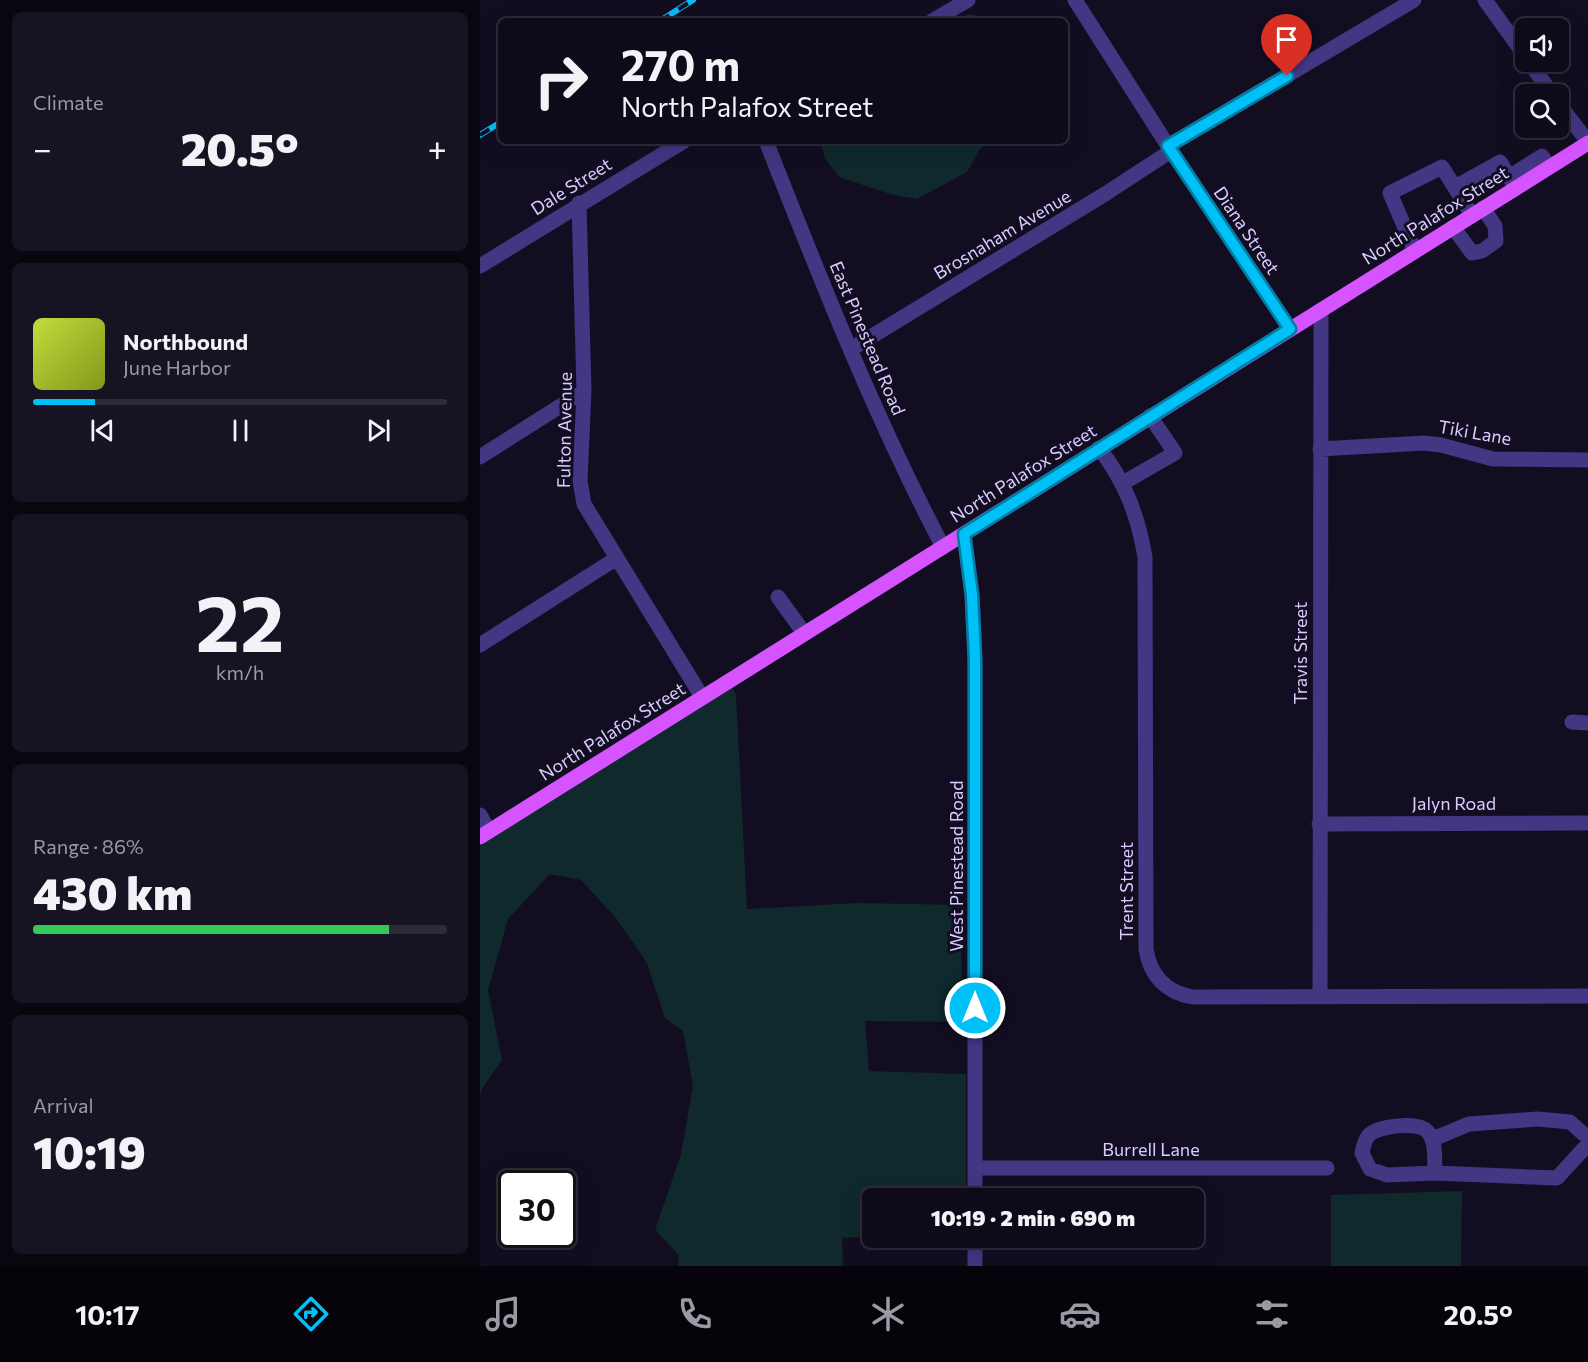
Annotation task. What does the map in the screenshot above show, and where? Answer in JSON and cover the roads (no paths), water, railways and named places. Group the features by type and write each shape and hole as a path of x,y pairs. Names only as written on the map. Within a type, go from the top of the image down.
{"main road":[{"name":"North Palafox Street","path":"485,834 1453,227 1478,211 1512,183 1549,167 1588,142"}],"street":[{"path":"937,18 968,0"},
{"name":"Diana Street","path":"1074,0 1290,329"},
{"name":"Brosnaham Avenue","path":"851,349 1095,200 1170,149 1414,0"},
{"path":"1485,0 1515,42"},
{"path":"1569,118 1588,142"},
{"name":"Dale Street","path":"480,266 579,203 679,144"},
{"name":"East Pinestead Road","path":"767,144 905,476 943,547"},
{"path":"1455,188 1500,162 1512,183"},
{"path":"1415,251 1390,193 1442,167 1455,188 1495,226 1496,241 1472,253 1453,227"},
{"name":"Fulton Avenue","path":"579,203 584,391 580,481 584,504 702,697"},
{"name":"Travis Street","path":"1320,996 1321,310"},
{"path":"480,457 584,391"},
{"path":"1123,483 1174,453 1150,416"},
{"name":"Tiki Lane","path":"1320,449 1424,443 1441,445 1493,459 1588,460"},
{"name":"Trent Street","path":"1099,448 1123,483 1137,518 1145,557 1146,948 1148,962 1160,981 1170,990 1192,997 1588,996"},
{"name":"West Pinestead Road","path":"964,534 972,595 975,659 975,1188"},
{"path":"480,645 617,558"},
{"path":"778,597 804,633"},
{"path":"1572,722 1588,723"},
{"path":"480,815 485,834"},
{"name":"Jalyn Road","path":"1319,824 1588,823"},
{"path":"1433,1139 1469,1124 1538,1119 1569,1122 1588,1138"},
{"path":"1436,1173 1433,1139 1426,1129 1414,1125 1380,1129 1368,1136 1362,1153 1370,1169 1387,1175 1436,1173 1557,1178 1588,1144"},
{"name":"Burrell Lane","path":"975,1168 1327,1168"},
{"path":"975,1248 975,1266"}],"railway":[{"path":"665,18 693,0"},
{"path":"480,135 498,124"}]}
